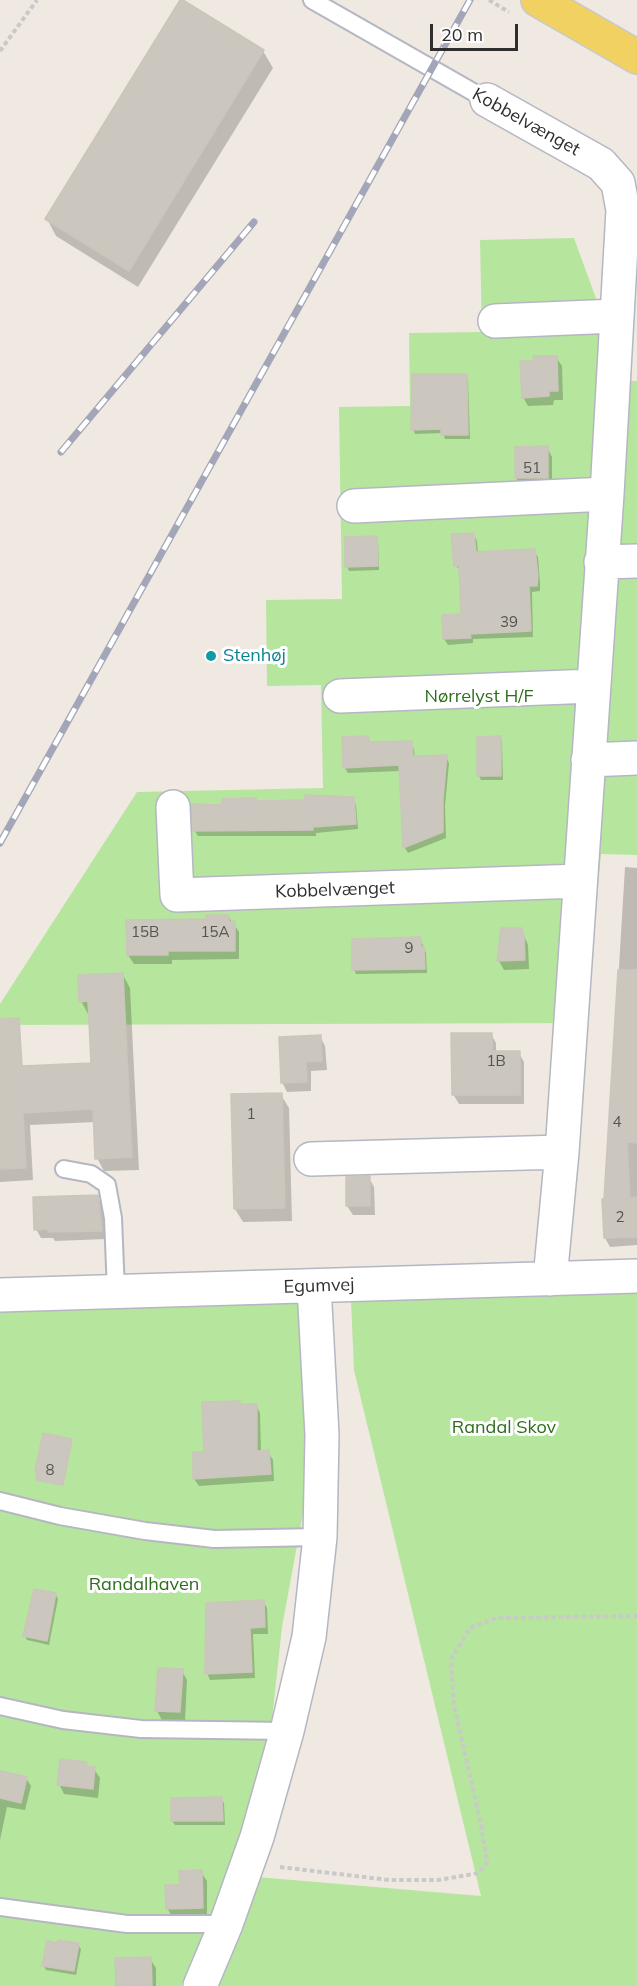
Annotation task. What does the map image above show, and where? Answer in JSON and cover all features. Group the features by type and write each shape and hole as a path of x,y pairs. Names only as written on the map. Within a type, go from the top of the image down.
{"main road":[{"path":"538,0 637,57"}],"street":[{"name":"Kobbelvænget","path":"487,100 601,164 618,183 622,210 607,494 562,1152 550,1279"},
{"path":"495,321 617,316"},
{"path":"354,506 607,494"},
{"path":"601,561 637,561"},
{"path":"340,696 593,686"},
{"path":"588,759 637,758"},
{"name":"Kobbelvænget","path":"173,807 177,895 580,881"},
{"path":"310,1159 562,1152"},
{"name":"Egumvej","path":"0,1294 314,1287 637,1276"},
{"path":"200,1986 249,1861 287,1731 309,1638 320,1537 322,1435 314,1287"}],"lane":[{"name":"Kobbelvænget","path":"312,0 487,100"},
{"path":"64,1169 91,1174 107,1185 113,1218 116,1292"},
{"path":"0,1501 60,1516 168,1534 214,1539 320,1537"},
{"path":"0,1706 63,1720 141,1729 287,1731"},
{"path":"0,1907 127,1924 226,1924"}],"path":[{"path":"0,51 37,0"},
{"path":"249,1861 300,1870 388,1880 438,1880 479,1874 487,1862 454,1706 451,1659 465,1635 470,1628 496,1617 637,1616"}],"green space":[{"name":"Nørrelyst H/F","path":"574,238 626,381 637,381 637,855 601,854 585,1023 0,1025 0,1004 137,792 323,788 321,685 267,686 266,600 342,599 339,407 410,406 409,333 482,332 480,240"},
{"name":"Randal Skov","path":"637,1291 637,1986 206,1986 257,1877 481,1896 354,1370 351,1300"},
{"name":"Randalhaven","path":"301,1300 315,1448 282,1627 272,1719 247,1824 214,1918 181,1986 0,1986 0,1311"}],"building":[{"path":"180,0 264,50 129,271 45,219"},
{"path":"533,356 557,356 558,391 549,391 549,396 522,398 520,361 534,361"},
{"path":"412,374 467,374 468,435 441,435 441,429 411,430"},
{"path":"548,446 548,478 515,478 515,447"},
{"path":"474,533 476,552 535,549 538,576 537,586 529,586 531,631 470,634 471,638 443,639 442,615 461,614 459,566 454,566 451,534"},
{"path":"377,536 378,566 345,567 345,537"},
{"path":"368,736 369,742 412,741 413,756 447,755 443,832 403,848 399,765 343,768 342,737"},
{"path":"501,736 501,776 477,776 477,737"},
{"path":"305,795 354,797 356,824 313,827 313,830 193,831 191,804 222,805 222,799 305,800"},
{"path":"206,915 229,915 229,922 235,921 235,951 168,951 168,955 127,955 126,920 206,919"},
{"path":"501,928 522,928 525,960 497,961"},
{"path":"421,937 425,969 352,970 352,939"},
{"path":"618,970 637,970 637,1143 627,1142 630,1198 637,1197 637,1237 604,1238 602,1199 604,1199"},
{"path":"123,973 132,1157 95,1159 93,1109 23,1113 26,1168 0,1169 0,1019 19,1018 22,1066 91,1063 88,1001 79,1002 78,975"},
{"path":"451,1033 492,1033 492,1051 520,1051 520,1095 452,1095"},
{"path":"321,1035 322,1061 306,1062 307,1082 281,1083 279,1037"},
{"path":"282,1093 285,1208 234,1209 231,1094"},
{"path":"370,1176 370,1206 346,1206 346,1177"},
{"path":"98,1195 102,1231 34,1230 33,1197"},
{"path":"240,1401 240,1404 257,1404 257,1451 269,1450 271,1474 193,1479 193,1452 204,1452 202,1402"},
{"path":"43,1433 72,1439 63,1485 36,1480 37,1471 35,1471"},
{"path":"34,1589 56,1593 47,1641 23,1636"},
{"path":"264,1600 265,1627 250,1628 252,1672 205,1674 206,1603"},
{"path":"158,1668 183,1669 180,1712 155,1711"},
{"path":"60,1759 87,1762 86,1766 95,1767 93,1789 57,1785"},
{"path":"0,1771 27,1777 21,1803 0,1798"},
{"path":"222,1797 223,1821 171,1821 171,1798"},
{"path":"202,1870 203,1908 166,1909 165,1885 180,1885 179,1871"},
{"path":"58,1940 79,1943 74,1971 42,1966 47,1941 57,1943"},
{"path":"151,1957 152,1986 116,1986 115,1958"}],"railway":[{"path":"0,843 470,0"},
{"path":"61,452 254,222"}],"place":[{"name":"Stenhøj","path":"211,656"}]}
